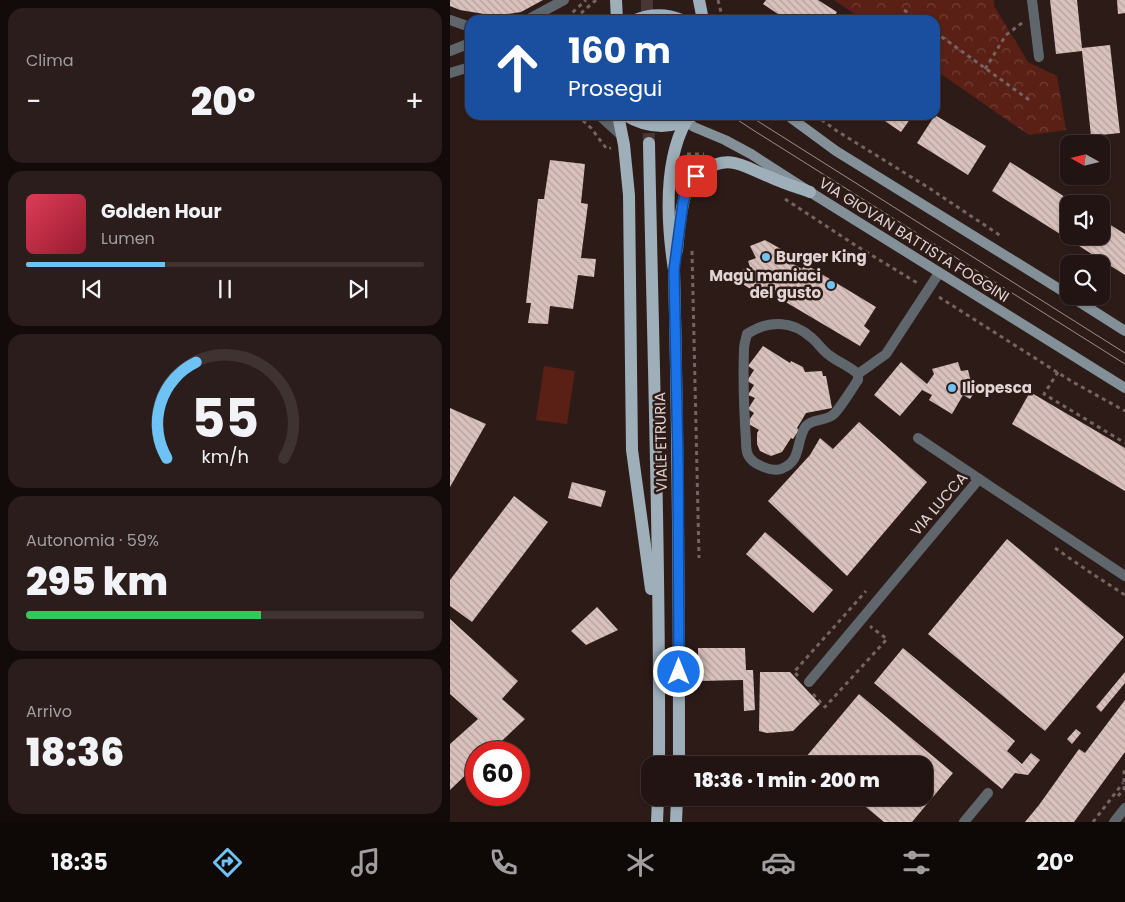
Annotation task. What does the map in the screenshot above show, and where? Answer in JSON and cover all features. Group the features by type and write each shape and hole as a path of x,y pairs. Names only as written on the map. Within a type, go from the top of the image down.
{"main road":[{"path":"616,0 617,15"},
{"path":"699,0 702,15"},
{"name":"VIALE ETRURIA","path":"619,120 629,195 632,450 658,638"},
{"path":"635,120 655,126 673,125 684,120"},
{"name":"VIALE ETRURIA","path":"678,756 678,460 674,270 670,240 670,176 679,134 688,120"},
{"name":"VIA GIOVAN BATTISTA FOGGINI","path":"690,120 694,127 725,140 751,154 1125,388"},
{"path":"794,120 836,151 1060,290"},
{"name":"VIALE ETRURIA","path":"649,142 657,519 659,756"},
{"path":"674,270 683,203 688,186 693,179 709,167 720,163 735,162 778,181 810,192"},
{"path":"1084,305 1125,330"},
{"path":"657,822 658,806"},
{"path":"676,822 677,806"}],"street":[{"path":"533,15 542,13 564,0"},
{"path":"1032,0 1039,57"},
{"path":"450,20 465,25"},
{"path":"450,51 465,45"},
{"path":"450,72 465,68"},
{"path":"604,120 622,136"},
{"path":"858,374 886,354 939,272"},
{"path":"769,324 784,324 794,327 811,337 827,353 858,374 858,380 833,415 804,426 797,454 790,464 780,470 765,468 752,461 747,454 744,412 744,347 747,334 756,328 769,324"},
{"path":"918,438 979,479"},
{"name":"VIA LUCCA","path":"809,682 979,479 1125,576"},
{"path":"964,822 988,792"},
{"path":"1114,822 1125,808"}],"path":[{"path":"572,15 586,0"},
{"path":"579,15 596,0"},
{"path":"718,0 722,15"},
{"path":"904,10 911,15"},
{"path":"985,69 1006,35 1033,14"},
{"path":"940,36 1032,102"},
{"path":"582,120 607,149 613,148"},
{"path":"822,120 1005,238"},
{"path":"684,153 711,153"},
{"path":"781,197 1058,372 1125,411"},
{"path":"692,248 699,558"},
{"path":"1058,372 1044,394 1125,443"},
{"path":"1050,544 1125,595"},
{"path":"825,707 887,639 871,627 877,620"},
{"path":"1098,822 1124,789 1125,768"},
{"path":"1093,822 1124,782"}],"green space":[{"path":"834,0 994,0 994,6 1028,62 1057,76 1066,130 1029,135 940,73 940,15 856,15"},
{"path":"544,366 575,371 567,424 536,420"}],"building":[{"path":"450,0 543,0 521,12 490,15 460,10 450,6"},
{"path":"766,0 818,0 837,12 835,15 780,15 763,4"},
{"path":"1050,0 1077,0 1082,48 1110,45 1120,133 1091,135 1082,51 1056,54"},
{"path":"1117,0 1125,0 1125,13 1118,14"},
{"path":"940,118 986,146 968,175 917,143 932,120 940,120"},
{"path":"883,120 909,120 901,132"},
{"path":"550,160 585,164 581,203 588,204 581,258 596,259 594,277 578,275 573,309 550,306 548,324 528,323 531,303 526,303 538,199 544,199"},
{"path":"1010,162 1062,195 1060,195 1060,234 992,191"},
{"path":"1110,225 1125,234 1125,275 1110,266 1110,255 1093,255 1078,245 1110,245"},
{"path":"765,240 788,253 785,259 802,269 805,264 876,307 864,326 870,331 860,346 772,294 768,300 741,283 744,275 742,270 750,267 748,261 756,258 750,246"},
{"path":"763,346 790,363 791,361 803,367 805,372 822,371 823,376 826,376 832,408 806,413 793,439 791,438 782,452 771,456 760,451 757,444 757,433 759,430 747,423 754,413 748,409 755,398 748,395 754,385 747,381 754,370 748,366"},
{"path":"901,362 927,384 934,374 932,369 958,362 961,371 968,370 970,378 980,384 970,399 963,395 952,414 929,400 932,395 922,390 900,416 874,395"},
{"path":"1030,392 1125,448 1125,491 1012,424"},
{"path":"450,408 486,424 450,487"},
{"path":"859,422 927,482 847,576 768,501 810,455 820,438 833,449"},
{"path":"572,482 606,491 601,507 568,498"},
{"path":"514,496 548,522 472,622 450,606 450,580"},
{"path":"765,532 833,590 813,613 746,554"},
{"path":"1007,539 1124,637 1045,731 928,634"},
{"path":"597,607 618,630 586,645 571,631"},
{"path":"450,619 518,681 502,699 525,719 502,741 465,741 465,776 450,790 450,744 478,719 450,694"},
{"path":"698,648 745,648 746,670 753,670 755,710 744,711 743,680 698,681"},
{"path":"903,648 1015,741 1007,751 1022,764 1031,753 1040,760 1028,775 1015,773 1002,789 874,683"},
{"path":"760,672 790,672 820,704 793,731 767,733 759,731"},
{"path":"1125,672 1125,683 1101,712 1096,707"},
{"path":"859,694 933,756 807,756"},
{"path":"1125,700 1125,752 1074,822 1025,822 1079,749 1085,753"},
{"path":"1076,729 1081,733 1072,744 1067,739"},
{"path":"933,756 953,773 933,797"},
{"path":"865,806 925,806 912,822 884,822"}],"tunnel":[{"path":"647,0 647,15"},
{"path":"648,120 649,143"}],"tram line":[{"path":"738,120 1125,364"},
{"path":"756,120 1125,353"}],"place":[{"name":"Burger King","path":"766,257"},
{"name":"Magù maniaci del gusto","path":"831,285"},
{"name":"Iliopesca","path":"952,388"}],"route":[{"path":"679,672 678,460 674,270 683,203 688,186 696,176"}]}
